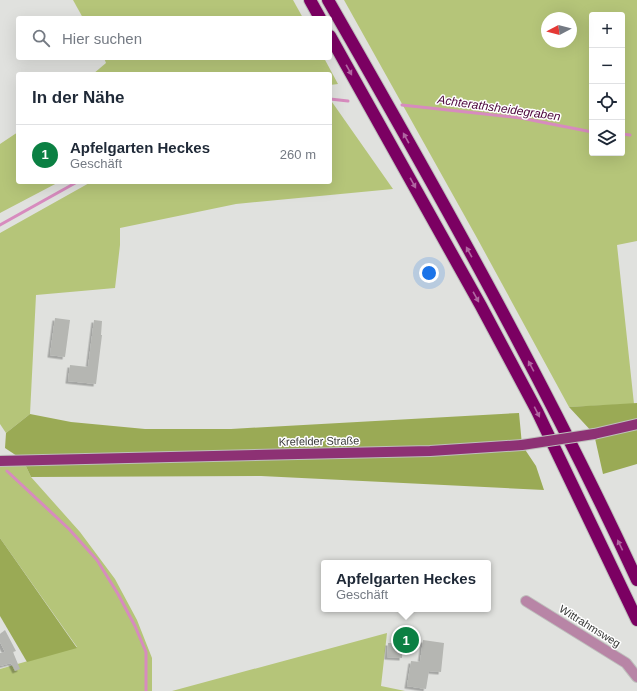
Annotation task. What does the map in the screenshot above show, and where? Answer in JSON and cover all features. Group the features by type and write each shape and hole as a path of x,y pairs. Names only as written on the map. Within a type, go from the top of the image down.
{"highway":[{"path":"310,0 319,16"},
{"path":"328,0 494,296 561,424 637,580"},
{"path":"332,40 492,327 536,412 637,620"}],"main road":[{"name":"Krefelder Straße","path":"0,461 430,451 522,445 594,434 637,424"}],"street":[{"name":"Wittrahmsweg","path":"526,601 626,663 637,677"}],"green space":[{"path":"73,0 293,0 302,16 82,16"},
{"path":"344,0 637,0 637,241 617,245 634,404 569,407 477,238"},
{"path":"105,60 325,60 332,72 95,72 106,63"},
{"path":"332,73 338,84 332,85"},
{"path":"332,102 393,189 236,204 120,228 120,245 115,288 36,295 30,414 6,433 0,424 0,233 87,184 332,184"},
{"path":"16,133 16,184 55,184 0,213 0,144"},
{"path":"637,403 637,464 603,474 594,434 569,407"},
{"path":"519,413 522,445 536,466 544,490 261,476 31,477 23,460 5,448 6,433 30,414 71,422 145,429 231,429"},
{"path":"23,460 31,477 80,532 115,579 137,620 152,658 152,691 0,691 0,669 77,647 0,538 0,464"},
{"path":"0,538 77,648 27,662 0,616"},
{"path":"387,633 381,686 405,691 172,691"}],"building":[{"path":"55,318 70,320 65,357 50,355"},
{"path":"94,320 102,321 102,335 96,384 68,381 70,365 88,367"},
{"path":"5,630 16,651 13,652 20,669 15,671 11,663 0,666 0,653 5,652 0,642 0,634"},
{"path":"423,640 444,643 441,672 429,671 426,689 407,686 411,661 420,662"},
{"path":"388,643 403,643 402,658 387,657"}],"waterway":[{"name":"Achterathsheidegraben","path":"332,99 348,101"},
{"name":"Achterathsheidegraben","path":"402,105 521,118 589,131"},
{"name":"Achterathsheidegraben","path":"625,134 630,135"},
{"name":"Achterathsheidegraben","path":"0,225 73,184"},
{"path":"7,471 69,529 97,560 118,594 135,626 146,652 146,691"}],"place":[{"name":"Apfelgarten Heckes","path":"406,640"}]}
